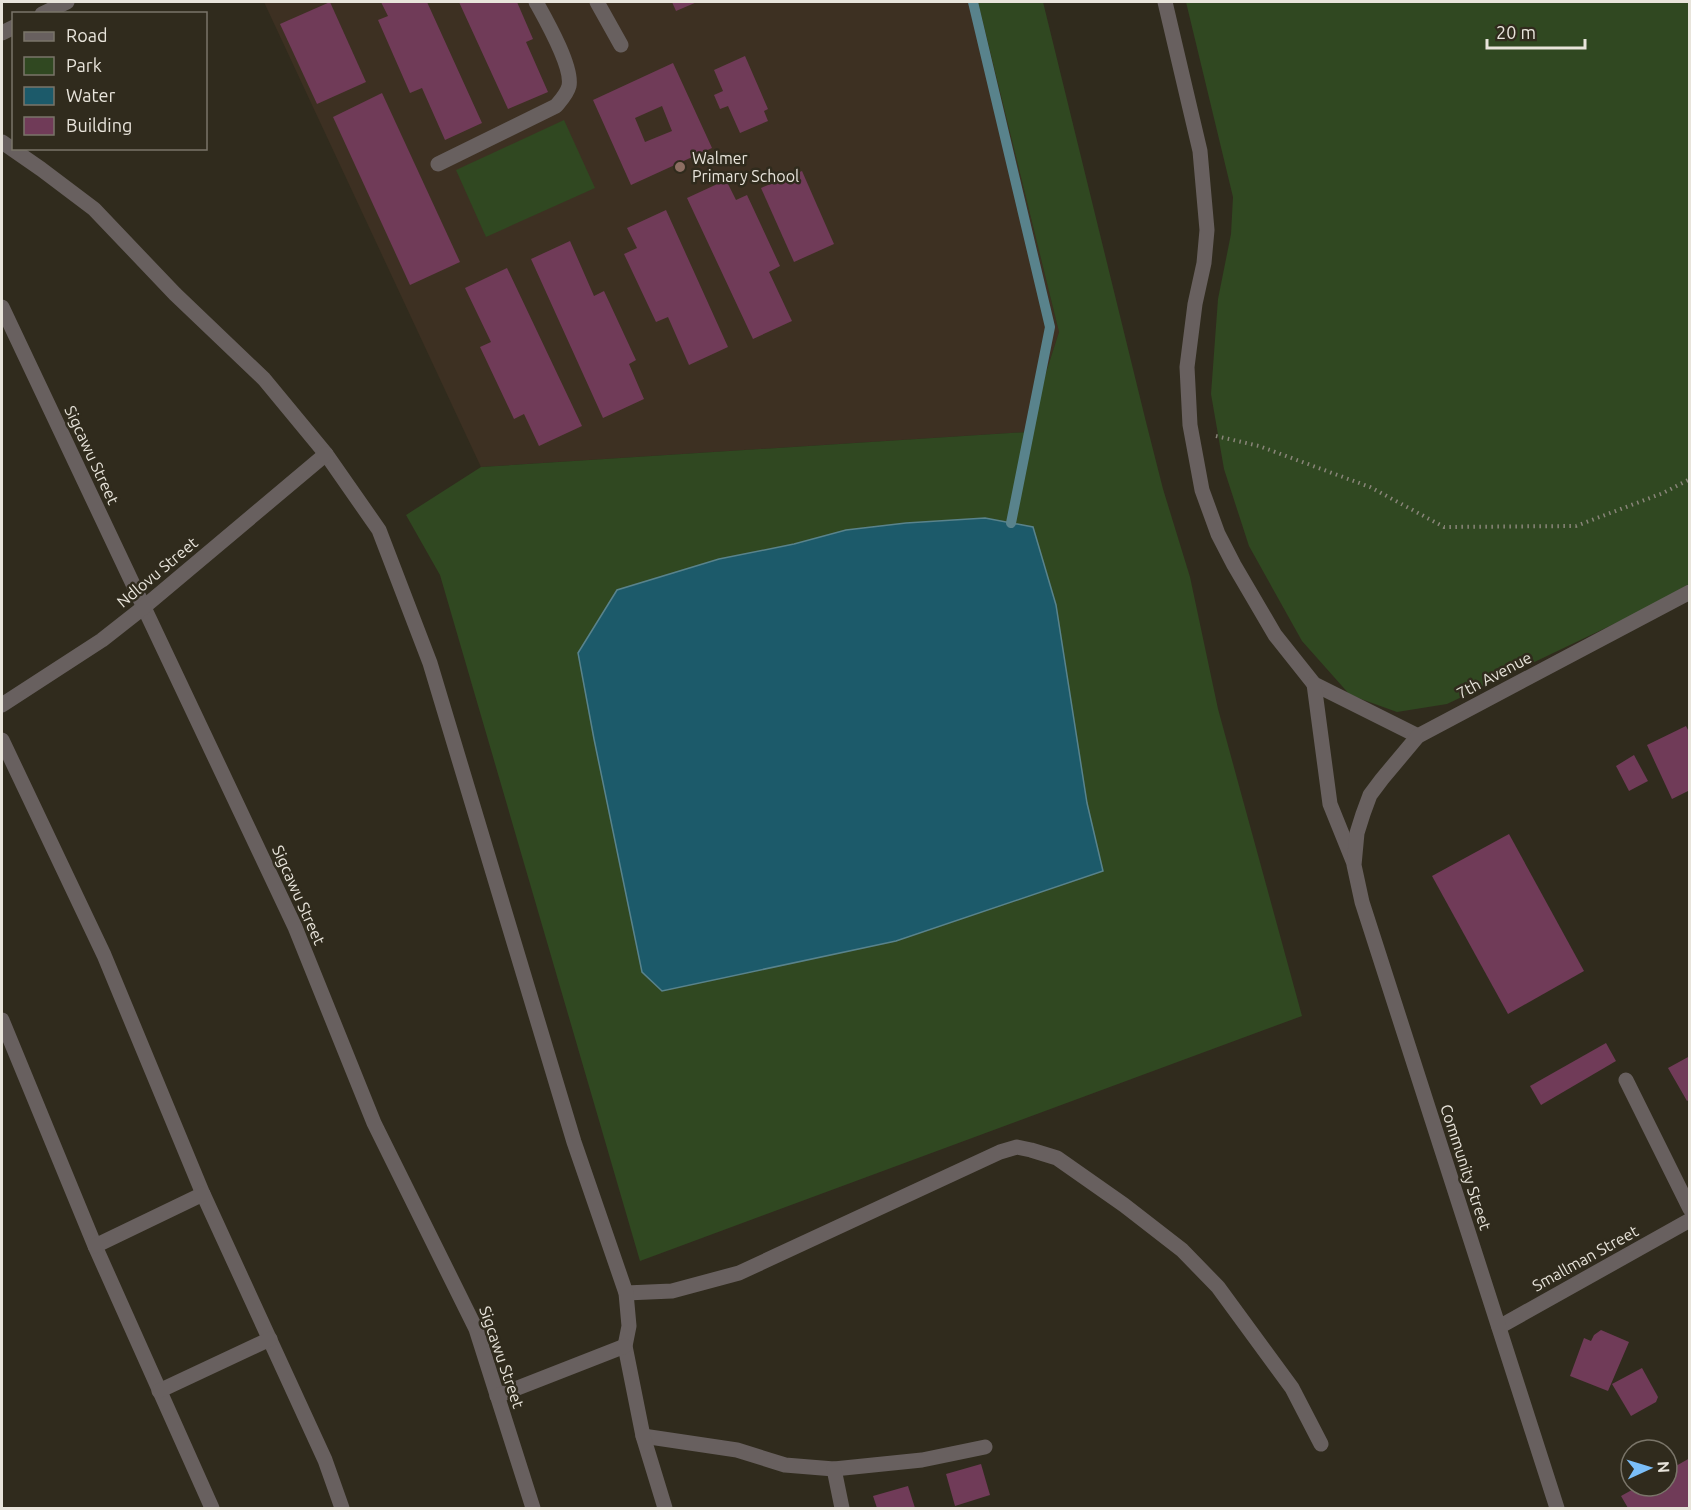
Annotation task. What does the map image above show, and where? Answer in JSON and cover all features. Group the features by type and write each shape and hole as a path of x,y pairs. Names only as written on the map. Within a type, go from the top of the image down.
{"street":[{"path":"46,12 66,2"},
{"path":"438,164 556,106 563,98 569,88 569,70 536,2"},
{"path":"597,2 621,45"},
{"path":"1165,2 1200,151 1208,230 1187,367 1190,425 1202,490 1218,534 1234,565 1275,635 1314,684 1418,736"},
{"path":"14,150 94,208 176,294 264,379 326,453 379,530 430,663 574,1142 626,1293 628,1326 625,1346 643,1436 665,1509"},
{"name":"Sigcawu Street","path":"2,308 295,927 374,1123 476,1329 533,1509"},
{"name":"Ndlovu Street","path":"2,705 102,640 326,453"},
{"name":"7th Avenue","path":"1357,833 1370,795 1418,736 1689,592"},
{"path":"1314,684 1330,804 1354,865"},
{"path":"2,740 104,955 203,1194 325,1460 342,1509"},
{"name":"Community Street","path":"1357,833 1354,865 1362,902 1557,1509"},
{"path":"2,1020 95,1246 212,1509"},
{"path":"1626,1080 1689,1209"},
{"path":"626,1293 672,1291 739,1273 1000,1152 1017,1148 1031,1150 1058,1158 1182,1250 1218,1287 1292,1388 1321,1444"},
{"path":"95,1246 203,1194"},
{"name":"Smallman Street","path":"1498,1327 1689,1220"},
{"path":"159,1391 270,1339"},
{"path":"497,1396 625,1346"},
{"path":"643,1436 736,1450 785,1465 834,1469 922,1460 985,1447"},
{"path":"834,1469 842,1509"}],"path":[{"path":"1190,425 1214,436 1269,449 1370,487 1444,527 1576,526 1663,493 1689,479"}],"shaded area":[{"name":"Walmer Primary School","path":"264,2 978,2 1059,332 1027,432 481,467"}],"green space":[{"path":"978,2 1043,2 1163,489 1190,577 1218,709 1302,1016 640,1261 440,575 406,515 481,467 1027,432 1059,332"},
{"path":"1186,2 1689,2 1689,584 1641,611 1447,704 1397,712 1350,695 1302,641 1249,546 1224,469 1211,394 1218,299 1231,234 1233,197"},
{"path":"564,120 595,188 486,237 456,170"}],"water":[{"path":"985,518 1033,527 1056,605 1087,803 1103,871 896,941 662,991 642,972 578,653 617,590 719,559 794,544 846,530 906,523"}],"building":[{"path":"330,2 366,82 317,104 280,24"},
{"path":"381,2 427,2 482,123 445,140 422,88 410,93 378,20 388,16"},
{"path":"459,2 517,2 533,39 526,42 548,92 508,109"},
{"path":"672,2 697,2 676,11"},
{"path":"745,56 768,109 764,111 768,121 740,133 728,106 720,109 714,95 723,91 714,70"},
{"path":"673,63 712,148 631,185 593,100","holes":["662,106 672,131 645,142 635,118"]},
{"path":"382,93 460,262 410,285 333,117"},
{"path":"802,171 834,244 794,262 761,188"},
{"path":"726,180 736,200 747,195 780,266 769,272 792,321 753,339 687,198"},
{"path":"666,210 728,347 689,365 668,317 656,322 624,254 637,248 627,228"},
{"path":"570,241 594,296 604,291 636,360 629,364 644,399 603,418 531,259"},
{"path":"507,268 582,426 539,446 524,414 514,419 480,347 491,342 465,288"},
{"path":"1686,726 1690,734 1690,790 1672,799 1647,745"},
{"path":"1634,755 1648,781 1629,791 1616,766"},
{"path":"1509,834 1584,971 1508,1014 1432,876"},
{"path":"1606,1043 1616,1061 1541,1105 1530,1086"},
{"path":"1690,1056 1690,1099 1687,1101 1668,1068"},
{"path":"1601,1330 1629,1342 1608,1391 1570,1376 1584,1338 1591,1341 1594,1335"},
{"path":"1642,1368 1658,1397 1656,1402 1631,1416 1612,1384"},
{"path":"1690,1458 1690,1508 1628,1508 1622,1498 1679,1498 1679,1464"},
{"path":"981,1464 990,1495 955,1506 946,1474"},
{"path":"908,1486 915,1508 877,1508 873,1496"}],"waterway":[{"path":"973,2 1050,327 1011,523"}],"place":[{"name":"Walmer Primary School","path":"680,167"}]}
